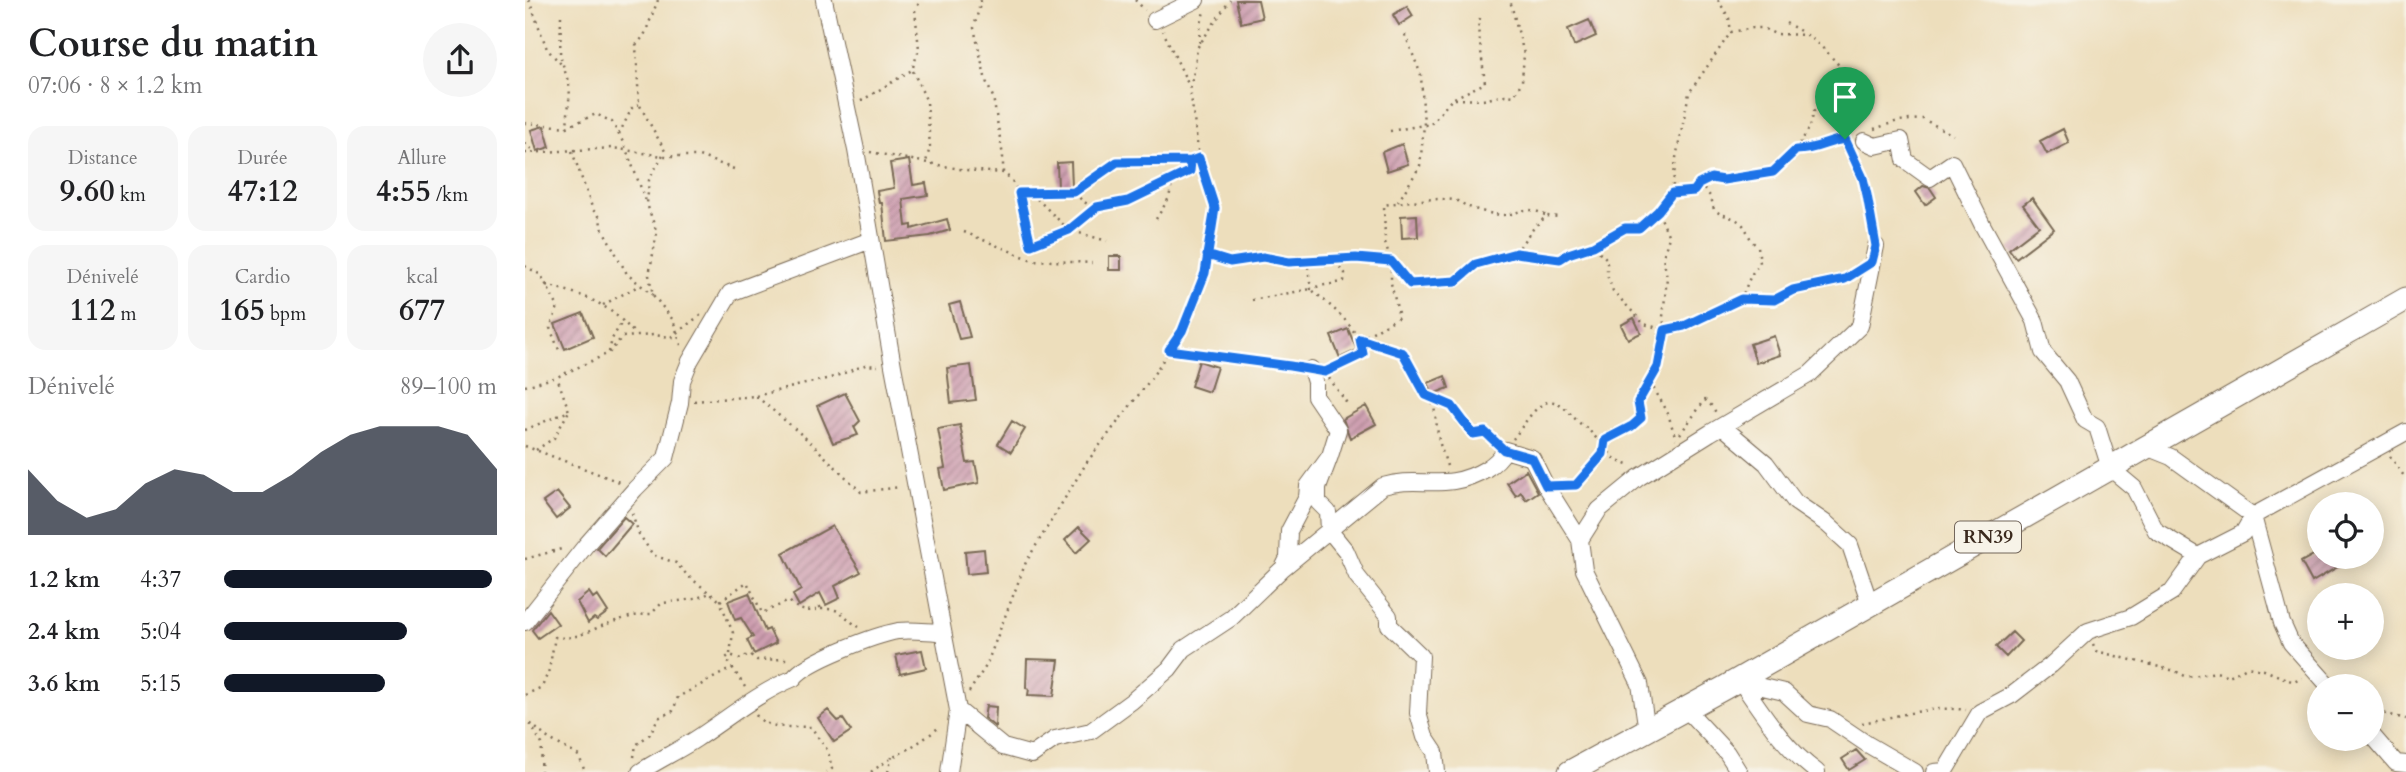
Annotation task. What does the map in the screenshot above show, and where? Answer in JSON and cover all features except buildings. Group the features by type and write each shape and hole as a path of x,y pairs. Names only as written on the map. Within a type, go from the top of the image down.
{"highway":[{"name":"RN39","path":"1570,772 1732,685 2406,299"}],"street":[{"path":"824,0 856,150 893,366 958,710 949,772"},
{"path":"1155,20 1200,5"},
{"path":"1864,141 1875,146 1901,140 1905,160 1930,178 1952,163 2035,321 2043,352 2067,381 2085,420 2097,427 2110,468 2134,488 2156,531 2198,556"},
{"path":"525,622 586,545 666,458 685,373 730,293 871,240"},
{"path":"1580,540 1599,510 1646,473 1810,374 1860,326 1876,246"},
{"path":"1311,369 1315,396 1338,430 1318,488 1318,502 1328,512 1329,530 1346,551 1357,576 1389,615 1389,625 1421,656 1418,713 1425,737 1435,751 1437,772"},
{"path":"1721,426 1766,463 1795,502 1827,524 1850,545 1870,604"},
{"path":"1934,772 1945,771 1980,712 2012,695 2051,665 2088,631 2131,617 2172,592 2198,556 2243,533 2253,516 2406,432"},
{"path":"2146,447 2171,457 2253,516 2291,643 2317,674"},
{"path":"958,710 1003,747 1032,755 1055,739 1091,731 1160,677 1184,649 1231,618 1283,568 1383,486 1395,483 1453,482 1475,475 1494,464 1505,450 1532,458 1580,540 1584,570 1640,684 1647,731"},
{"path":"1283,568 1288,558 1289,531 1307,497 1308,486 1330,456"},
{"path":"637,767 680,750 747,703 794,678 799,671 854,645 899,631 943,632"},
{"path":"1732,685 1784,692 1808,714 1830,719 1845,727 1867,744 1915,772"},
{"path":"1732,685 1798,758 1817,772"},
{"path":"1685,708 1727,753 1739,772"},
{"path":"2384,749 2396,763 2406,764"}],"path":[{"path":"529,0 547,48 562,64 569,78 567,127"},
{"path":"647,204 649,180 665,151 639,104 636,45 644,36 658,0"},
{"path":"848,108 912,70 919,49 915,10 921,0"},
{"path":"981,0 974,28 986,81 993,97 1003,156 1003,173"},
{"path":"871,772 927,738 958,710 986,666 1026,562 1087,462 1150,380 1182,331 1205,273 1215,208 1199,158 1190,88 1162,28 1135,0"},
{"path":"1190,88 1196,48 1230,0"},
{"path":"1452,99 1483,100 1505,95 1514,96 1523,81 1524,54 1510,0"},
{"path":"1718,0 1728,18 1731,32"},
{"path":"1200,5 1201,43"},
{"path":"561,16 562,64"},
{"path":"1390,131 1430,125 1452,99 1485,83 1478,28 1480,18"},
{"path":"1672,193 1694,191 1699,184 1711,178 1723,180 1773,172 1796,150 1810,127 1814,111 1841,96 1850,86 1845,72 1826,51 1807,35 1786,23"},
{"path":"1207,255 1230,262 1263,257 1289,262 1356,258 1391,261 1410,284 1456,281 1476,264 1516,253 1560,259 1593,246 1625,228 1639,228 1658,211 1672,193 1689,93 1731,32 1763,28 1775,34 1807,35"},
{"path":"1398,202 1420,166 1424,125 1421,75 1404,32"},
{"path":"912,70 927,102 930,147 926,162"},
{"path":"619,134 632,108 639,104"},
{"path":"525,123 567,127 596,114 612,122 657,233 649,275 653,296"},
{"path":"1796,150 1813,150 1835,140 1864,141 1875,129 1898,121 1923,119 1953,135"},
{"path":"1845,139 1863,178 1876,246"},
{"path":"525,143 534,152"},
{"path":"525,153 613,148 662,156 699,156 734,169"},
{"path":"856,150 965,170 1003,173 1011,179 1019,193 1031,245 1069,230 1097,207 1128,201 1190,171 1191,161"},
{"path":"572,151 593,210 600,217 601,226 627,274 653,296 673,320 683,349 685,373"},
{"path":"1019,193 1074,192 1117,162 1191,161 1199,158"},
{"path":"1156,219 1169,198 1173,178"},
{"path":"1699,184 1711,197 1714,210 1741,223 1753,244 1758,246 1760,262 1741,299"},
{"path":"1074,192 1083,202 1097,207"},
{"path":"1031,193 1069,230 1107,241"},
{"path":"1360,339 1399,317 1391,283 1391,261 1385,242 1384,205 1455,200 1469,207 1496,214 1510,215 1525,208 1547,216 1560,217"},
{"path":"1546,486 1576,485 1603,454 1605,440 1632,426 1641,418 1638,402 1658,367 1665,330 1663,317 1667,277 1663,257 1669,237 1658,211"},
{"path":"1516,253 1529,232 1547,216"},
{"path":"964,232 1032,260 1092,263"},
{"path":"1593,246 1607,259 1613,291 1644,324 1665,330 1684,326 1741,299 1774,300 1793,290 1845,279 1872,262"},
{"path":"1307,260 1311,289 1336,311 1360,339 1363,354 1325,372 1349,405"},
{"path":"1252,300 1311,289 1324,283 1336,284 1345,281 1345,273 1334,260"},
{"path":"525,267 541,275 558,307 550,328 559,350"},
{"path":"546,285 586,296 603,305 638,336"},
{"path":"603,305 640,285"},
{"path":"671,337 699,314 721,308"},
{"path":"609,353 612,339 623,320"},
{"path":"525,386 557,377 609,353 622,337 679,338"},
{"path":"1360,339 1403,353 1434,406 1439,440 1453,482"},
{"path":"1169,350 1311,369"},
{"path":"680,402 756,396 834,377 865,365 893,366"},
{"path":"536,450 554,438 569,411 557,377"},
{"path":"1650,382 1667,411 1680,452"},
{"path":"1426,395 1452,406 1473,434 1485,432 1505,450 1541,404 1549,401 1559,403 1587,428 1617,461 1640,467 1646,473"},
{"path":"756,396 809,441 861,492 915,485"},
{"path":"1680,452 1680,434 1705,400"},
{"path":"525,430 569,411"},
{"path":"2381,444 2406,479"},
{"path":"525,446 635,489"},
{"path":"624,502 632,512 639,534 653,555 676,563 720,601 733,633 730,655"},
{"path":"525,559 563,548 586,545"},
{"path":"720,601 747,582 762,613 789,601 805,612 820,607 835,608 848,615 851,622 874,639"},
{"path":"525,695 542,687 549,670 555,637 568,640 611,622 638,614 651,614 662,603 695,600 710,593"},
{"path":"2088,631 2096,651 2175,671 2187,677 2216,672 2229,676 2247,667 2264,670 2294,682 2314,671"},
{"path":"637,767 636,745 650,734 658,718 673,710 678,697 732,668"},
{"path":"1845,727 1955,708 1980,712"},
{"path":"2384,713 2406,719"},
{"path":"541,772 543,744 529,722 546,737 579,756 585,772"},
{"path":"804,726 811,727 828,751 832,769 826,772"},
{"path":"888,772 892,757"}],"route":[{"path":"1845,139 1835,140 1813,150 1796,150 1773,172 1723,180 1711,178 1699,184 1694,191 1672,193 1658,211 1639,228 1625,228 1593,246 1560,259 1516,253 1476,264 1456,281 1410,284 1391,261 1356,258 1289,262 1263,257 1230,262 1207,255 1215,208 1199,158 1191,161 1117,162 1074,192 1019,193 1031,245 1069,230 1097,207 1128,201 1190,171 1191,161 1199,158 1215,208 1205,273 1182,331 1169,350 1325,372 1363,354 1360,339 1403,353 1426,395 1452,406 1473,434 1485,432 1504,450 1532,458 1546,486 1576,485 1603,454 1605,440 1632,426 1641,418 1638,402 1658,367 1665,330 1684,326 1741,299 1774,300 1793,290 1845,279 1872,262 1876,246 1867,195 1863,178 1845,139"}]}
